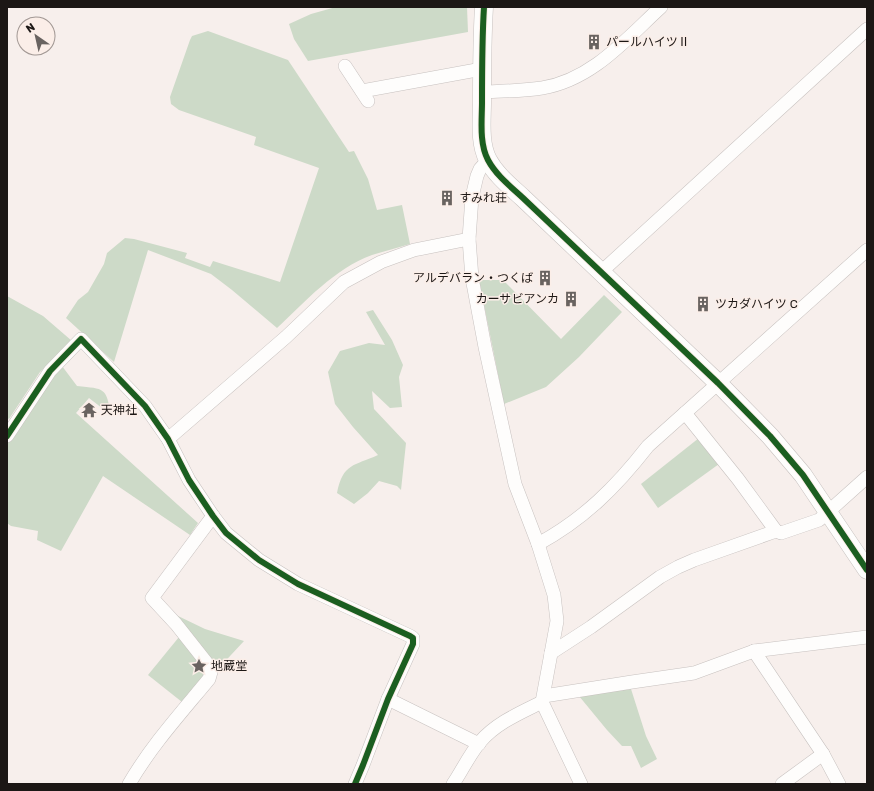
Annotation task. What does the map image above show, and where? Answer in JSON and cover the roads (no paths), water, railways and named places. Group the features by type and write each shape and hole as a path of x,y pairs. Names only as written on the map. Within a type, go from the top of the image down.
{"street":[{"path":"484,7 482,69 483,146 488,160 501,177 718,383 774,440 803,475 867,570"},
{"path":"482,92 542,88 574,79 589,71 602,61 661,7"},
{"path":"601,272 867,29"},
{"path":"346,66 366,96 482,69"},
{"path":"488,160 477,176 472,197 469,239 472,278 485,347 512,469 554,595 557,621 543,699 581,784"},
{"path":"168,439 286,336 344,282 381,262 414,250 469,239"},
{"path":"538,544 585,514 626,474 648,446 867,250"},
{"path":"7,436 50,371 81,339 145,406 168,439 189,480 226,533 259,560 308,590 352,608 413,638 413,644 388,699 364,765 355,784"},
{"path":"684,413 738,479 776,531 782,533 819,520 867,477"},
{"path":"129,784 154,748 209,679 211,672 210,666 176,624 152,598 213,516"},
{"path":"551,653 591,627 660,577 678,567 776,531"},
{"path":"453,784 486,735 503,722 543,699 632,682 694,673 754,651 867,637"},
{"path":"754,651 823,754 839,784"},
{"path":"388,699 479,744"},
{"path":"782,784 823,754"}],"place":[{"name":"パールハイツⅡ","path":"594,42"},
{"name":"すみれ荘","path":"447,198"},
{"name":"アルデバラン・つくば","path":"545,278"},
{"name":"カーサビアンカ","path":"571,299"},
{"name":"ツカダハイツ C","path":"703,304"},
{"name":"天神社","path":"89,410"},
{"name":"地蔵堂","path":"199,666"}]}
